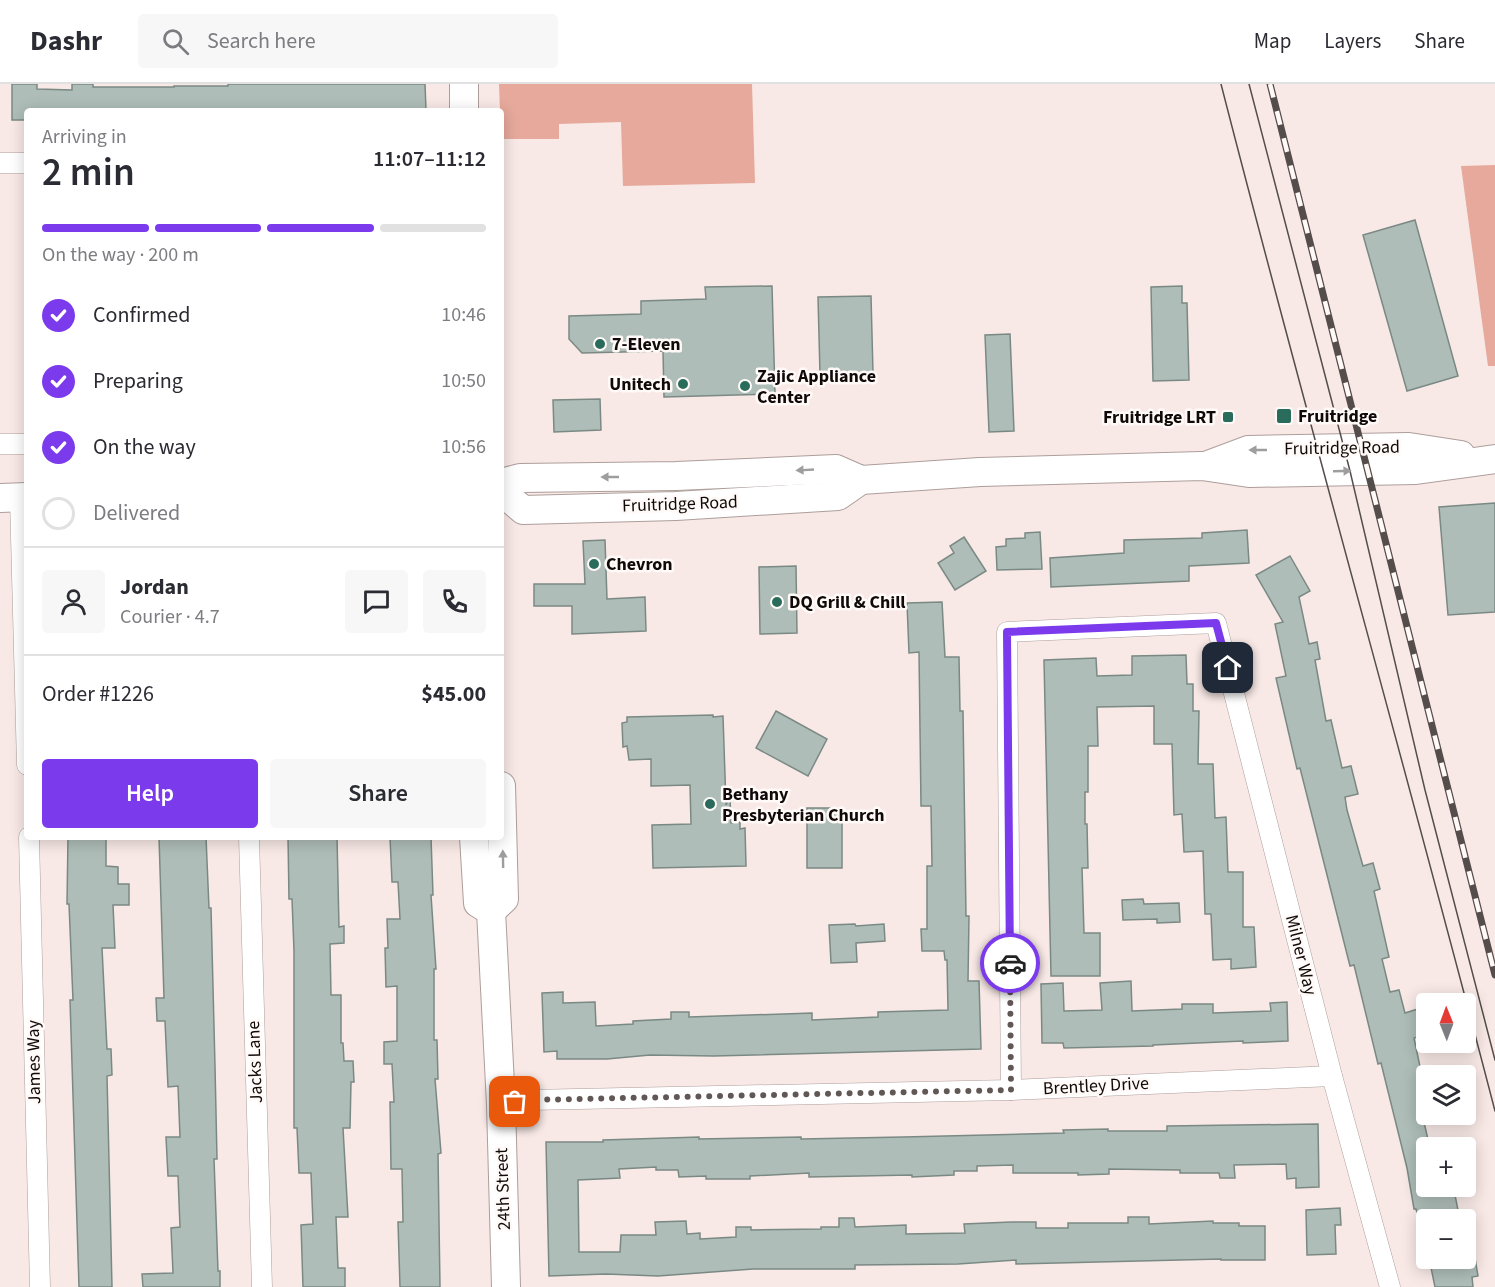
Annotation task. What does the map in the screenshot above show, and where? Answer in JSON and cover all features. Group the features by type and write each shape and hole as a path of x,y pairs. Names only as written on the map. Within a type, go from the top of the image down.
{"main road":[{"path":"464,84 464,108"},
{"name":"Fruitridge Road","path":"504,482 520,478 676,476 836,469 861,480 980,472 1202,466 1249,472 1416,470 1489,459"},
{"name":"Fruitridge Road","path":"504,494 523,510 676,506 838,496 861,480"},
{"name":"24th Street","path":"474,840 478,903 490,911 501,1104 506,1287"},
{"path":"490,911 504,899 502,840"}],"street":[{"path":"0,163 24,163"},
{"path":"0,444 24,444"},
{"path":"16,498 24,677"},
{"name":"Milner Way","path":"1011,1090 1007,632 1216,623 1332,1076 1390,1287"},
{"name":"James Way","path":"29,840 40,1287"},
{"name":"Jacks Lane","path":"249,840 262,1287"},
{"name":"Brentley Drive","path":"501,1104 529,1100 1011,1090 1332,1076"}],"shaded area":[{"path":"499,84 752,84 755,183 623,186 621,122 559,124 559,139 504,139 504,108 500,108"},
{"path":"1495,165 1495,366 1488,366 1461,166"}],"building":[{"path":"12,84 37,84 37,89 72,90 72,84 93,84 93,87 174,87 228,86 228,84 425,84 426,108 24,108 24,120 12,120"},
{"path":"1415,220 1458,376 1407,391 1363,235"},
{"path":"772,286 775,394 664,397 663,351 582,353 569,339 569,316 641,314 641,301 706,299 705,287"},
{"path":"1182,286 1182,303 1187,303 1189,380 1153,381 1151,287"},
{"path":"871,296 873,373 820,374 818,297"},
{"path":"1010,334 1014,431 989,432 985,335"},
{"path":"600,399 601,430 554,432 553,400"},
{"path":"1495,503 1495,612 1448,615 1439,507"},
{"path":"1247,530 1249,563 1189,566 1189,581 1051,587 1050,558 1124,553 1124,540 1202,538 1202,533"},
{"path":"1040,532 1042,569 997,570 996,547 1006,546 1006,539 1025,538 1025,533"},
{"path":"964,537 986,571 955,590 938,563 954,553 950,546"},
{"path":"605,540 607,599 645,597 646,631 572,634 572,606 534,606 534,584 585,584 583,541"},
{"path":"1290,556 1310,591 1299,597 1309,644 1317,642 1320,659 1315,660 1326,721 1331,720 1342,768 1351,766 1358,794 1345,797 1347,810 1363,866 1373,863 1380,889 1374,891 1389,957 1382,959 1390,992 1399,990 1405,1013 1416,1010 1416,1038 1414,1038 1420,1065 1416,1065 1416,1125 1425,1125 1427,1137 1416,1137 1416,1197 1455,1197 1458,1209 1414,1209 1407,1168 1381,1063 1378,1064 1354,965 1350,966 1300,768 1297,769 1276,678 1286,676 1275,624 1283,622 1256,575"},
{"path":"796,566 797,633 760,634 759,567"},
{"path":"942,602 945,657 959,657 960,711 963,711 966,916 969,916 968,981 979,981 981,1049 714,1056 650,1055 607,1059 557,1059 557,1051 544,1052 542,993 563,992 563,1003 595,1002 596,1026 671,1019 671,1012 689,1012 689,1017 812,1013 812,1020 878,1017 878,1012 948,1010 947,960 945,960 944,951 922,951 921,929 927,929 927,866 932,866 931,806 921,806 919,652 909,653 907,603"},
{"path":"1186,655 1187,684 1193,684 1193,711 1199,711 1198,764 1213,764 1215,818 1226,817 1228,872 1243,872 1243,927 1254,927 1256,967 1231,969 1231,959 1213,960 1211,914 1205,914 1203,851 1184,852 1182,814 1174,815 1172,744 1154,744 1154,706 1097,707 1098,746 1088,746 1088,792 1085,792 1088,868 1082,868 1084,933 1100,933 1100,976 1051,976 1044,660 1096,658 1097,676 1132,675 1132,656"},
{"path":"776,711 827,739 808,776 756,748"},
{"name":"Bethany Presbyterian Church","path":"713,715 713,717 723,716 726,805 730,797 731,823 740,822 740,829 745,828 746,866 653,868 652,825 691,824 690,785 651,786 651,759 629,760 627,746 623,747 622,723 627,722 627,717"},
{"path":"807,808 842,808 842,868 807,868"},
{"path":"68,840 106,840 106,866 118,867 118,884 129,884 129,905 113,905 115,948 102,948 107,1049 111,1049 112,1075 107,1076 112,1287 79,1287 70,1000 73,1000 69,904 67,904"},
{"path":"159,840 206,840 209,908 211,908 217,1159 214,1159 220,1287 143,1287 142,1274 173,1273 171,1228 180,1227 178,1176 168,1176 166,1137 180,1137 178,1086 168,1087 165,1021 157,1021 156,998 164,998"},
{"path":"288,840 337,840 339,927 344,926 344,943 330,944 331,995 341,995 341,1043 343,1043 344,1061 353,1061 354,1082 351,1082 350,1128 343,1128 348,1217 336,1217 338,1268 345,1268 345,1287 303,1287 301,1225 313,1224 311,1173 299,1173 297,1128 294,1128 294,951 292,899 289,899"},
{"path":"390,840 431,840 433,895 431,895 436,969 434,969 434,1040 437,1040 438,1079 435,1079 441,1153 438,1154 440,1287 400,1287 398,1222 403,1222 402,1169 391,1169 390,1102 394,1102 392,1064 384,1064 384,1042 397,1041 397,986 386,987 387,919 400,919 398,882 392,882"},
{"path":"1143,899 1144,904 1179,903 1180,922 1157,923 1157,919 1123,920 1122,900"},
{"path":"855,924 856,926 884,924 885,941 856,943 857,962 831,963 829,925"},
{"path":"1131,981 1132,1011 1182,1009 1182,1004 1213,1004 1213,1013 1271,1011 1270,1003 1287,1002 1288,1041 1064,1048 1063,1043 1042,1043 1041,984 1063,983 1064,1011 1102,1010 1100,983"},
{"path":"1318,1124 1319,1187 1296,1188 1296,1178 1287,1179 1286,1164 1234,1165 1235,1178 1220,1178 1219,1173 1180,1173 1180,1170 1109,1169 1109,1174 1078,1175 1078,1173 1013,1173 1013,1165 977,1166 977,1171 954,1171 954,1175 809,1177 809,1173 750,1176 750,1179 679,1177 678,1170 656,1170 656,1167 619,1169 620,1178 578,1180 579,1252 620,1252 621,1235 656,1235 655,1222 686,1221 687,1234 700,1233 700,1239 736,1237 736,1227 751,1227 751,1230 839,1227 839,1218 854,1218 855,1227 906,1225 906,1234 965,1233 964,1224 1036,1222 1036,1228 1068,1228 1068,1223 1128,1223 1128,1217 1149,1217 1149,1224 1213,1221 1213,1223 1239,1223 1239,1226 1265,1226 1265,1260 1016,1264 1016,1260 958,1264 855,1265 855,1269 753,1269 658,1276 606,1274 549,1276 546,1142 603,1142 603,1140 699,1137 699,1139 801,1137 801,1139 903,1137 1064,1133 1063,1130 1108,1129 1108,1131 1167,1131 1167,1126"},
{"path":"1340,1208 1341,1225 1335,1225 1336,1254 1307,1255 1306,1210"},
{"path":"1476,1264 1478,1276 1472,1277 1473,1287 1435,1287 1431,1269 1476,1269"}],"tram line":[{"path":"1221,84 1495,1111"},
{"path":"1249,84 1350,471 1425,790 1495,1060"}],"railway":[{"path":"1270,84 1495,975"}],"way so far":[{"path":"515,1102 1011,1090 1010,963"}],"place":[{"name":"7-Eleven","path":"600,344"},
{"name":"Unitech","path":"683,384"},
{"name":"Zajic Appliance Center","path":"745,386"},
{"name":"Fruitridge","path":"1284,416"},
{"name":"Fruitridge LRT","path":"1228,417"},
{"name":"Chevron","path":"594,564"},
{"name":"DQ Grill & Chill","path":"777,602"},
{"name":"Bethany Presbyterian Church","path":"710,804"}],"route":[{"path":"1010,963 1007,632 1216,623 1228,668"}]}
